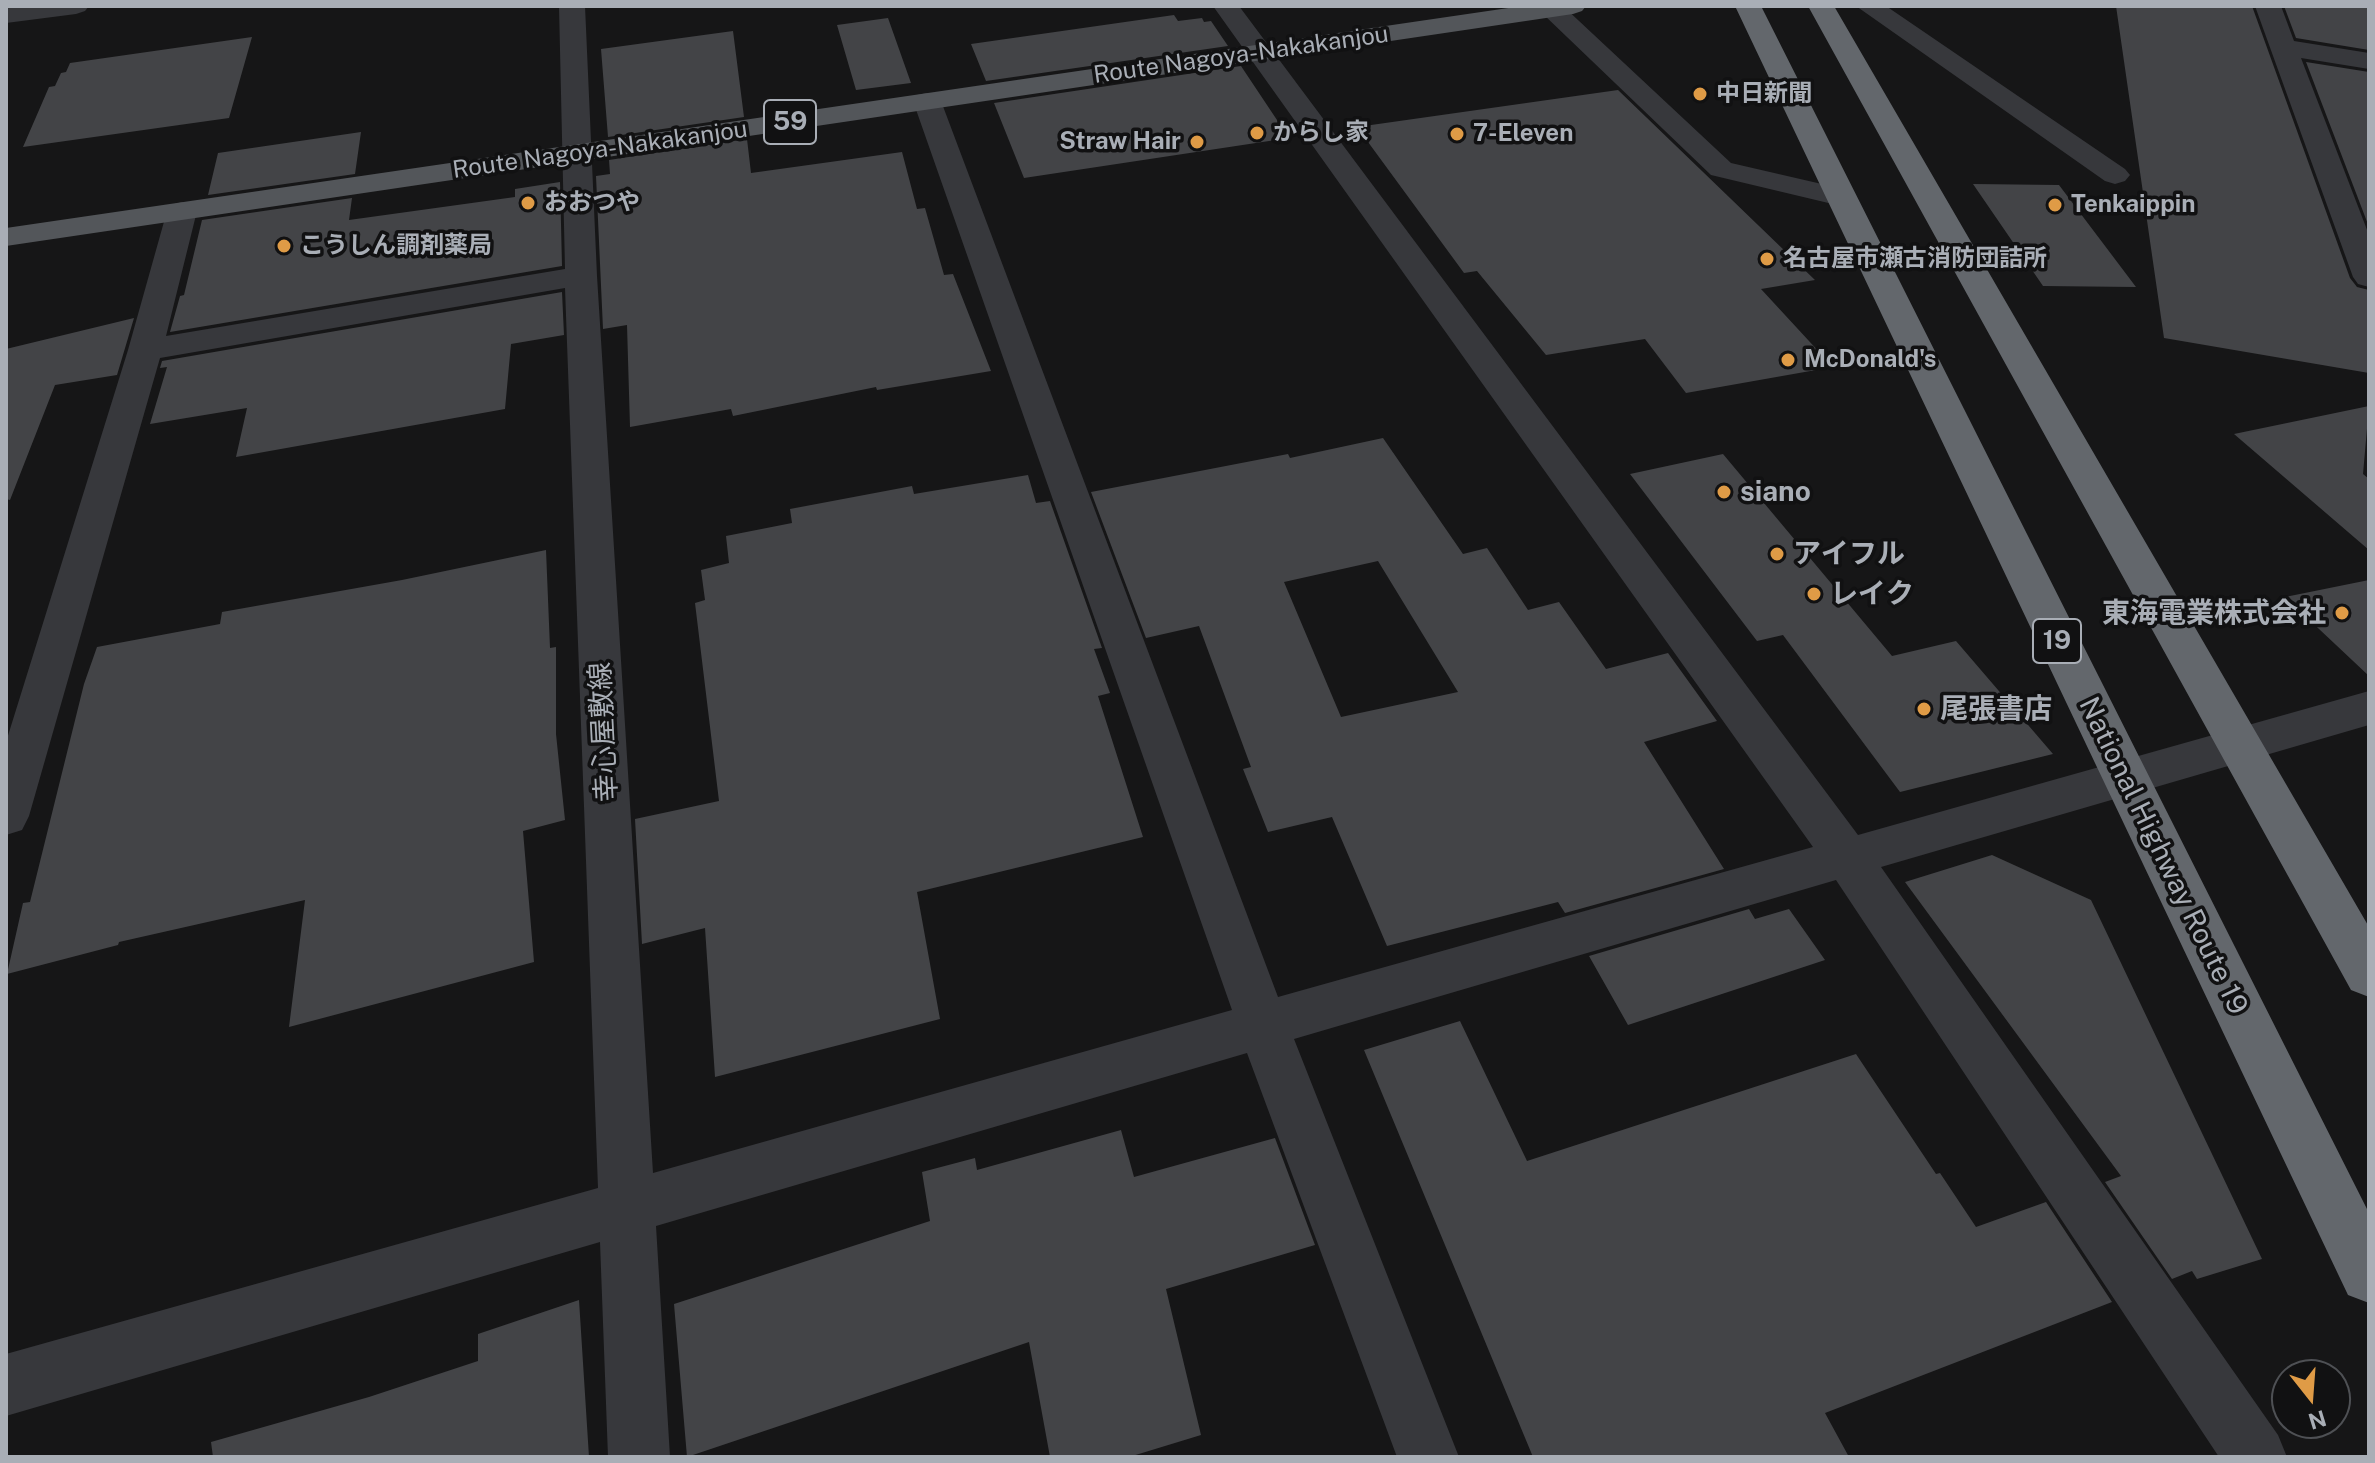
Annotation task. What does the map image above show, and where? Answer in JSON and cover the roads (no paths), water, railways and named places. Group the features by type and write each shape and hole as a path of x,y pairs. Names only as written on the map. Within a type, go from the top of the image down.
{"highway":[{"name":"National Highway Route 19","path":"1748,6 2369,1274"},
{"path":"1821,6 2369,974"}],"main road":[{"name":"Route Nagoya-Nakakanjou","path":"6,237 1563,8"}],"street":[{"path":"6,15 76,6"},
{"name":"幸心屋敷線","path":"572,6 581,276 639,1457"},
{"path":"1226,6 1847,857 2256,1457"},
{"path":"1869,6 2115,175"},
{"path":"2268,6 2369,277"},
{"path":"1563,8 1721,169 1841,197"},
{"path":"2282,47 2369,61"},
{"path":"927,101 1262,1023 1428,1457"},
{"path":"6,816 145,350 182,211"},
{"path":"145,350 581,276"},
{"path":"6,1385 2369,708"}],"place":[{"name":"中日新聞","path":"1700,94"},
{"name":"からし家","path":"1257,133"},
{"name":"7-Eleven","path":"1457,134"},
{"name":"Straw Hair","path":"1197,142"},
{"name":"おおつや","path":"528,203"},
{"name":"Tenkaippin","path":"2055,205"},
{"name":"こうしん調剤薬局","path":"284,246"},
{"name":"名古屋市瀬古消防団詰所","path":"1767,259"},
{"name":"McDonald's","path":"1788,360"},
{"name":"siano","path":"1724,492"},
{"name":"アイフル","path":"1777,554"},
{"name":"レイク","path":"1814,594"},
{"name":"東海電業株式会社","path":"2342,613"},
{"name":"尾張書店","path":"1924,709"}]}
